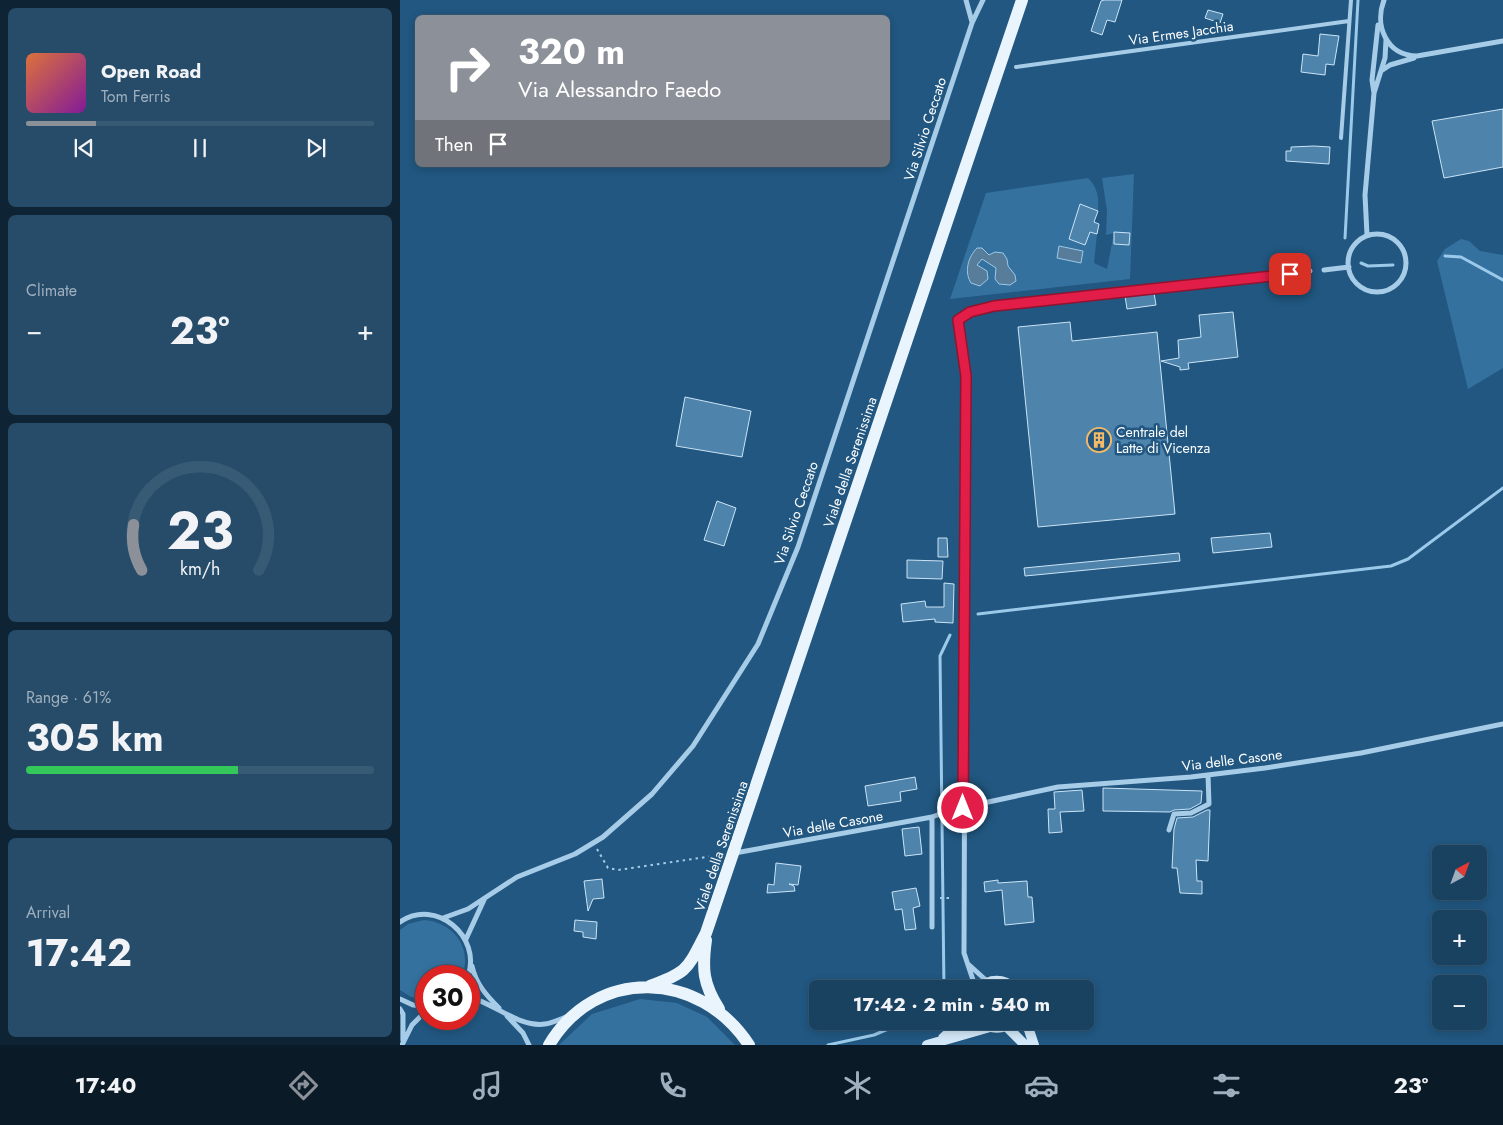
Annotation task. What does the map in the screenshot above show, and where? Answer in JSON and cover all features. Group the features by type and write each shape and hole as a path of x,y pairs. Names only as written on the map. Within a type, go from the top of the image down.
{"main road":[{"name":"Viale della Serenissima","path":"650,986 678,976 690,964 706,933 735,853 1022,0"},
{"name":"Viale della Serenissima","path":"706,933 703,968 705,980 708,992 721,1013"},
{"path":"548,1045 560,1029 577,1012 595,1000 616,991 650,986 684,992 721,1013 748,1043"}],"street":[{"path":"966,0 972,23"},
{"name":"Via Silvio Ceccato","path":"443,918 468,909 517,877 575,854 594,843 652,794 693,746 758,644 798,547 972,23 983,0"},
{"path":"1367,235 1365,195 1374,93 1374,51 1384,0"},
{"path":"1374,93 1385,58 1386,40 1379,22"},
{"path":"1386,40 1401,53 1418,56"},
{"path":"1380,71 1390,65 1418,56 1503,41"},
{"path":"1384,234 1398,242 1406,256 1404,274 1392,288 1375,292 1358,284 1352,277 1349,267 1350,252 1354,245 1367,235 1384,234"},
{"path":"1324,270 1349,267"},
{"path":"974,980 964,953 963,808 966,376 958,320 970,312 994,306 1310,271"},
{"name":"Via delle Casone","path":"735,853 932,817 951,810 1058,787 1208,775 1361,753 1503,724"},
{"path":"1169,830 1174,814 1191,813 1209,804 1208,775"},
{"path":"932,817 932,927"},
{"name":"Via Silvio Ceccato","path":"466,939 475,915 484,900"},
{"path":"400,922 417,915 430,915 443,918 456,927 466,939 476,980 484,993 516,1024 529,1045"},
{"path":"967,963 986,980"},
{"path":"400,999 415,1005"},
{"path":"480,1001 500,1009 519,1020 538,1024 547,1024 577,1012"},
{"path":"400,1009 403,1014 403,1043"},
{"path":"403,1043 415,1022"},
{"path":"932,1044 950,1030"},
{"path":"932,1044 980,1030"},
{"path":"1014,1030 1024,1045"},
{"path":"1029,1030 1034,1045"}],"lane":[{"path":"1341,138 1351,0"},
{"name":"Via Ermes Jacchia","path":"1016,67 1349,21"}],"path":[{"path":"594,843 608,868 618,870 735,853"},
{"path":"939,898 951,898"}],"shaded area":[{"path":"1134,174 1130,279 950,299 986,193 1088,178 1097,193 1098,211 1080,205 1069,239 1085,245 1090,232 1097,234 1094,263 1107,269 1114,233 1106,235 1107,211 1102,178"},
{"path":"1461,239 1469,241 1480,251 1503,255 1503,368 1468,389 1437,261 1445,249"},
{"path":"1059,246 1083,251 1081,263 1057,258"},
{"path":"977,248 982,248 989,255 995,252 1003,253 1007,259 1008,266 1015,275 1016,281 1010,285 999,284 995,279 996,268 982,259 977,265 987,271 988,279 980,286 971,283 967,269 971,256"},
{"path":"424,920 444,926 458,938 465,956 465,965 415,965 415,998 400,990 400,930 408,924"},
{"path":"640,999 677,1003 707,1017 735,1045 559,1045 592,1014"}],"building":[{"path":"1122,0 1115,22 1107,20 1102,35 1091,31 1101,1"},
{"path":"1208,10 1223,14 1220,23 1205,18"},
{"path":"1320,34 1339,36 1334,65 1326,64 1325,75 1301,72 1303,54 1318,56"},
{"path":"1503,109 1503,167 1444,178 1432,121"},
{"path":"1291,147 1330,147 1329,164 1286,161 1286,151 1291,151"},
{"path":"1080,204 1098,211 1094,222 1099,224 1097,234 1090,232 1085,245 1069,239"},
{"path":"1114,232 1130,233 1129,245 1114,244"},
{"path":"1154,293 1156,305 1127,309 1125,296"},
{"path":"1233,312 1238,357 1188,363 1189,369 1180,370 1180,367 1161,361 1179,358 1178,340 1201,337 1199,315"},
{"name":"Centrale del Latte di Vicenza","path":"1070,322 1072,341 1157,332 1175,514 1038,527 1018,327"},
{"path":"685,397 751,411 742,457 676,446"},
{"path":"717,501 736,508 724,546 704,540"},
{"path":"1270,533 1272,547 1213,553 1211,538"},
{"path":"938,538 947,538 948,557 938,557"},
{"path":"1179,553 1180,561 1025,576 1024,568"},
{"path":"907,560 943,561 942,579 907,578"},
{"path":"944,583 954,584 953,623 935,622 935,619 903,622 901,604 925,601 926,607 944,607"},
{"path":"915,777 917,789 900,792 901,801 868,806 865,786"},
{"path":"1103,788 1202,791 1201,803 1190,809 1170,812 1103,811"},
{"path":"1082,790 1084,811 1060,812 1062,832 1049,833 1048,809 1055,809 1054,792"},
{"path":"1210,810 1208,861 1196,860 1197,881 1202,881 1202,894 1180,893 1177,868 1172,868 1174,829 1177,818 1193,817"},
{"path":"919,827 922,854 905,856 902,829"},
{"path":"776,863 801,866 798,885 789,884 794,886 795,891 767,893 768,884 774,885"},
{"path":"602,879 604,898 593,899 588,911 584,881"},
{"path":"998,880 998,883 1027,881 1028,897 1032,897 1034,922 1005,925 1002,890 985,892 984,882"},
{"path":"916,888 920,906 913,908 916,929 905,930 902,909 895,910 892,892"},
{"path":"575,920 597,922 596,939 583,937 583,932 574,931"}],"waterway":[{"path":"1345,238 1358,0"},
{"path":"1445,256 1461,257 1503,280"},
{"path":"1361,263 1368,266 1393,265"},
{"path":"978,614 1391,566 1408,559 1503,488"},
{"path":"944,980 940,656 950,635"},
{"path":"828,1045 874,1035 886,1030"}],"place":[{"name":"Centrale del Latte di Vicenza","path":"1099,440"}],"route":[{"path":"963,808 966,376 958,320 970,312 994,306 1290,274"}]}
